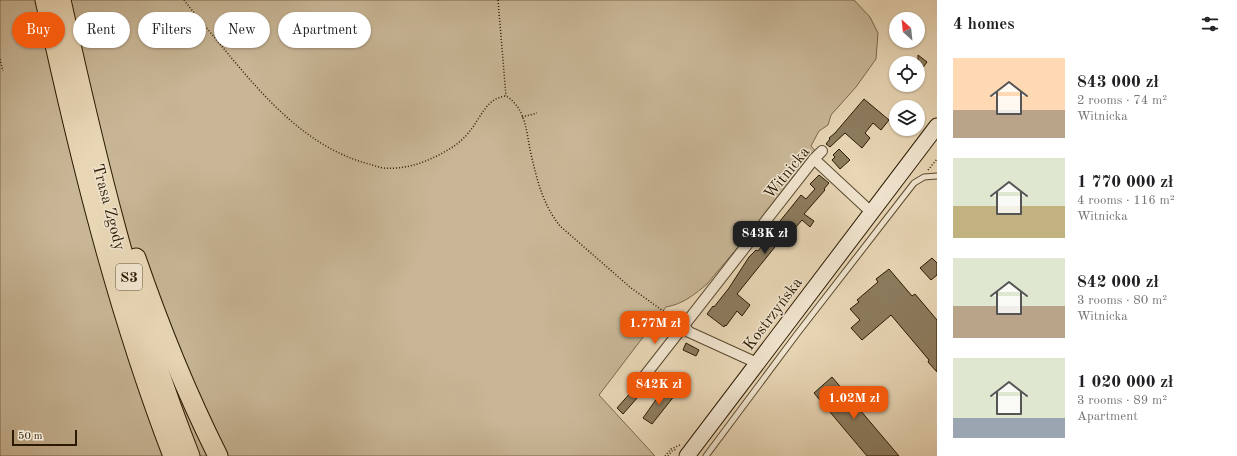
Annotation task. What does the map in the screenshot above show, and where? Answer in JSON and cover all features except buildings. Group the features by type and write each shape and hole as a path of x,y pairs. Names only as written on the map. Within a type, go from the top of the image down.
{"highway":[{"name":"Trasa Zgody","path":"45,0 65,94 97,223 150,395 173,456"},
{"name":"Trasa Zgody","path":"61,0 98,161 130,280 162,380 190,456"},
{"path":"82,94 103,152 122,218 141,274 191,399 218,456"},
{"path":"150,395 165,456"}],"main road":[{"name":"Kostrzyńska","path":"687,456 871,212 935,134"}],"street":[{"name":"Witnicka","path":"643,378 814,159 822,151"},
{"path":"814,159 871,212"},
{"path":"684,326 689,332 757,363"}],"lane":[{"path":"706,456 909,188 914,182 924,177 937,176"}],"path":[{"path":"184,0 250,81 276,108 320,143 337,153 355,160 383,168 421,164 461,142 492,100 506,96 517,104 526,124 531,153 539,184 545,204 551,215 560,226 631,288 684,326"},
{"path":"498,0 506,96"},
{"path":"0,58 3,70"},
{"path":"522,117 537,113"},
{"path":"924,177 937,159"}],"shaded area":[{"path":"0,0 854,0 870,17 878,33 876,59 856,87 831,115 828,125 819,131 811,146 817,153 707,284 683,301 666,307 599,395 655,456 0,456"}]}
